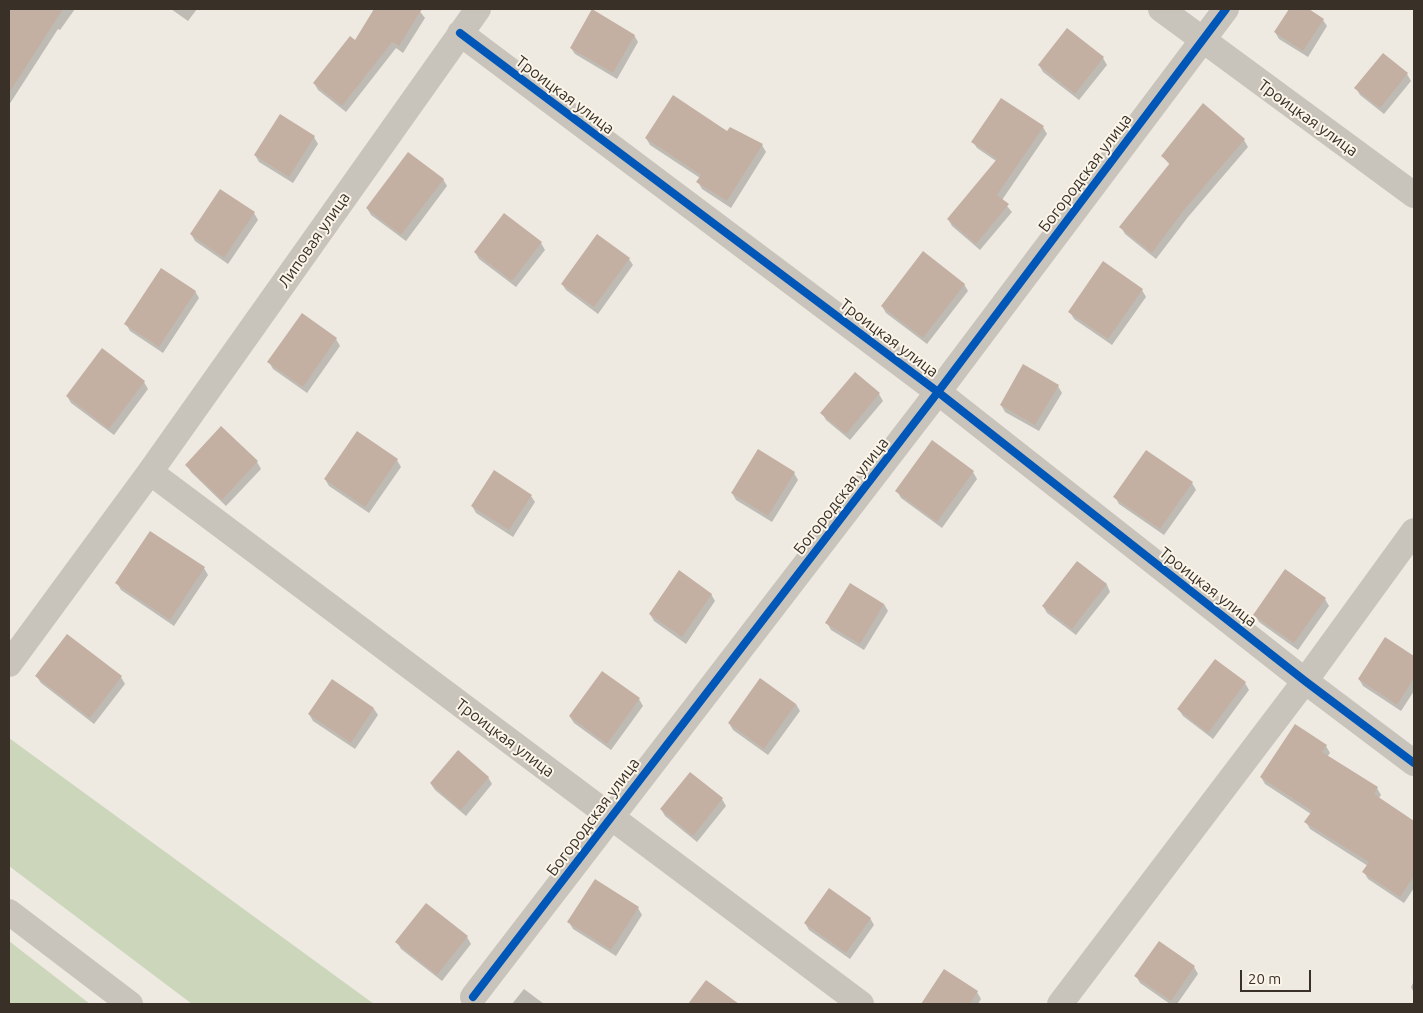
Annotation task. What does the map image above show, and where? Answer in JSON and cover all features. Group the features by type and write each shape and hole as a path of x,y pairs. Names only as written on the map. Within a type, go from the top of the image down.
{"street":[{"name":"Липовая улица","path":"9,664 150,472 478,9"},
{"name":"Троицкая улица","path":"1161,9 1414,194"},
{"name":"Богородская улица","path":"474,997 610,816 938,392 1226,9"},
{"name":"Троицкая улица","path":"460,33 938,392 1305,681 1414,763"},
{"name":"Троицкая улица","path":"150,472 860,1004"},
{"path":"1060,1004 1305,681 1414,531"},
{"path":"9,912 130,1004"}],"green space":[{"path":"9,738 374,1004 192,1004 9,866"},
{"path":"9,941 90,1004 9,1004"}],"building":[{"path":"9,9 63,9 9,93"},
{"path":"374,9 422,9 399,46 392,42 342,106 313,83 350,36 355,40"},
{"path":"592,9 635,35 613,73 570,48"},
{"path":"1289,9 1309,9 1324,19 1303,51 1274,32"},
{"path":"1067,28 1104,57 1075,94 1038,65"},
{"path":"1383,53 1408,73 1380,108 1354,88"},
{"path":"673,95 727,131 730,127 763,144 727,201 696,182 701,175 645,138"},
{"path":"1001,98 1044,126 997,195 1009,204 976,244 947,219 997,159 971,142"},
{"path":"1203,103 1245,139 1184,210 1152,253 1119,227 1170,163 1161,156"},
{"path":"280,114 315,136 289,177 254,155"},
{"path":"408,152 444,179 401,235 366,208"},
{"path":"220,189 255,212 224,258 190,234"},
{"path":"504,213 542,242 512,281 474,252"},
{"path":"597,234 630,258 594,307 561,284"},
{"path":"923,251 965,284 923,338 881,306"},
{"path":"1103,261 1143,289 1108,339 1068,312"},
{"path":"161,268 196,291 159,347 124,324"},
{"path":"302,313 337,338 303,387 267,362"},
{"path":"102,348 145,381 109,429 66,396"},
{"path":"1023,364 1059,385 1035,425 1000,405"},
{"path":"855,372 880,393 846,434 820,413"},
{"path":"221,426 258,461 222,500 185,465"},
{"path":"357,431 398,459 365,507 324,479"},
{"path":"932,440 974,471 937,522 895,491"},
{"path":"758,449 795,472 768,516 731,493"},
{"path":"1146,450 1193,482 1160,529 1113,497"},
{"path":"494,470 532,495 509,530 471,506"},
{"path":"150,531 205,567 170,620 115,583"},
{"path":"1077,561 1107,584 1072,629 1042,606"},
{"path":"1285,569 1326,598 1294,643 1253,615"},
{"path":"679,570 712,594 682,637 649,614"},
{"path":"850,583 884,604 860,644 825,623"},
{"path":"67,634 122,676 90,718 35,676"},
{"path":"1385,637 1414,656 1414,678 1397,705 1358,679"},
{"path":"1215,659 1246,682 1208,733 1177,709"},
{"path":"602,671 640,698 607,744 569,716"},
{"path":"760,678 796,704 764,749 728,723"},
{"path":"332,679 374,708 351,743 308,714"},
{"path":"1295,724 1327,745 1322,752 1378,787 1374,794 1414,821 1414,876 1400,897 1362,872 1369,862 1304,822 1312,811 1260,777"},
{"path":"458,750 489,777 461,810 430,783"},
{"path":"690,772 723,798 693,836 660,809"},
{"path":"595,879 639,907 611,950 567,922"},
{"path":"829,888 871,918 846,953 804,923"},
{"path":"426,903 468,936 437,975 395,942"},
{"path":"1159,941 1195,966 1171,1001 1134,976"},
{"path":"944,969 978,991 970,1004 921,1004"},
{"path":"706,980 739,1004 688,1004"}],"cycle path":[{"path":"473,997 938,392 1226,9"},
{"path":"460,33 938,392 1305,681 1414,763"}]}
